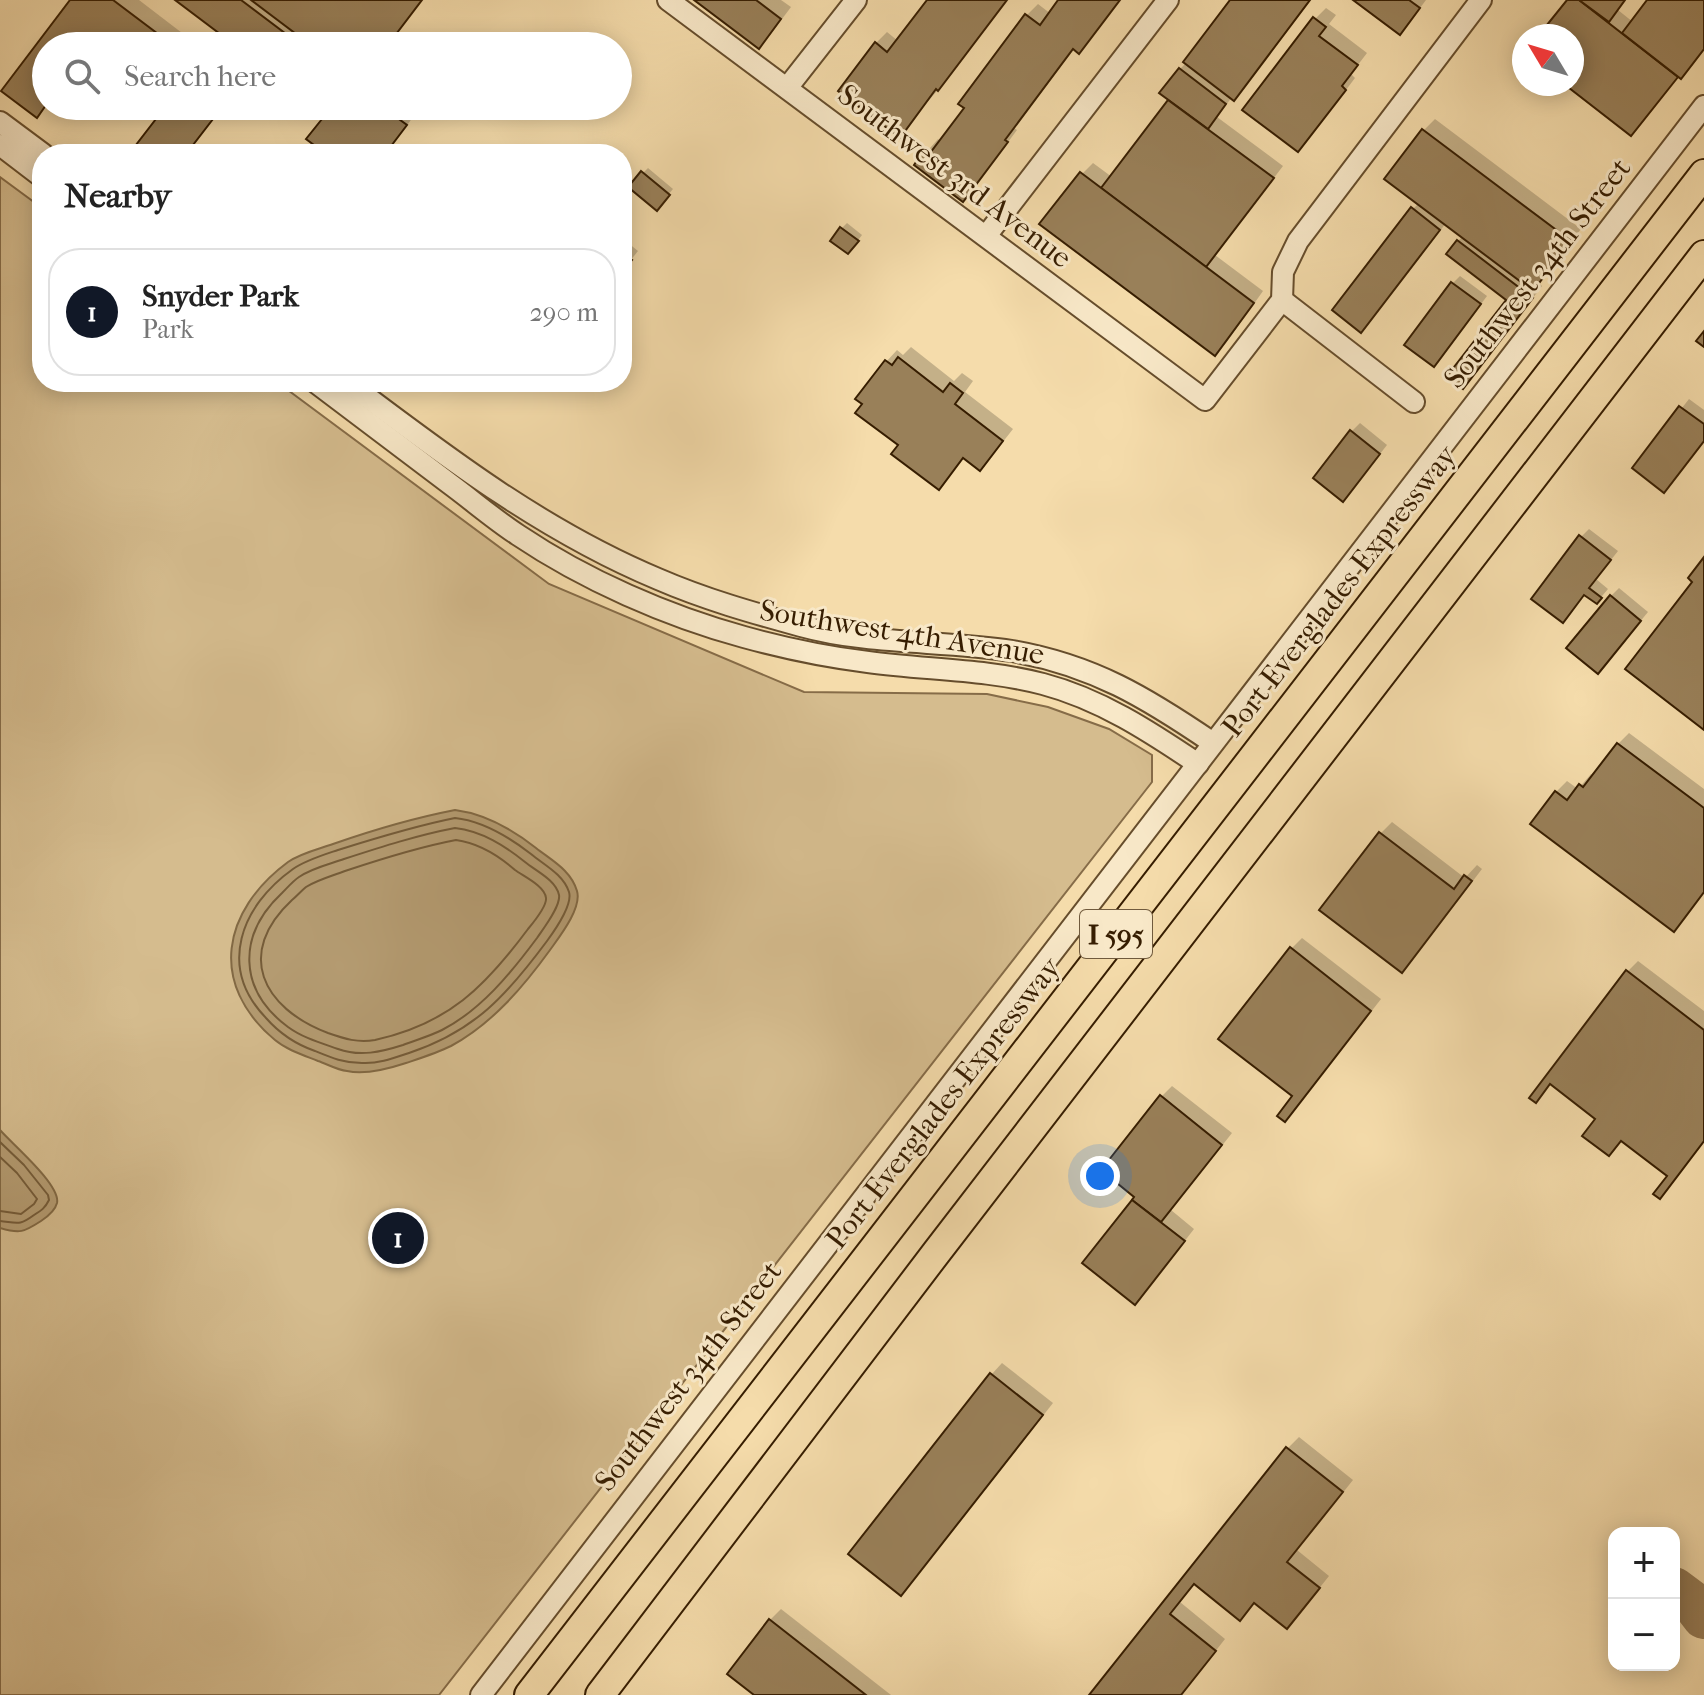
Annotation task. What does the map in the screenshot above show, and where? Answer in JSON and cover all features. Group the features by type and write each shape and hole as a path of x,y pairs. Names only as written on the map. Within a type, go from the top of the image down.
{"highway":[{"name":"Port Everglades Expressway","path":"529,1695 1704,174"},
{"name":"I 595","path":"600,1695 1000,1169 1704,255"}],"street":[{"name":"Southwest 3rd Avenue","path":"668,0 1205,400 1282,300"},
{"path":"787,88 856,0"},
{"path":"986,236 1168,0"},
{"path":"1414,402 1282,300 1283,272 1298,241 1481,0"},
{"name":"Southwest 34th Street","path":"481,1695 1704,106"},
{"path":"0,122 32,146"},
{"path":"0,145 32,169"},
{"name":"Southwest 4th Avenue","path":"328,392 518,535 572,567 641,600 681,617 799,649 865,662 1003,675 1044,684 1085,698 1135,722 1198,764"},
{"name":"Southwest 4th Avenue","path":"361,392 484,483 551,525 657,579 710,599 806,628 1009,651 1066,664 1122,686 1213,743"}],"shaded area":[{"path":"0,177 32,201 32,392 290,392 549,584 804,692 987,694 1048,707 1109,729 1152,755 1152,782 439,1695 0,1695"}],"water":[{"path":"455,810 477,815 508,829 560,866 574,884 578,898 573,913 540,964 506,1003 466,1037 440,1051 392,1067 369,1072 343,1070 295,1052 275,1040 254,1018 239,995 232,972 232,948 237,925 266,881 299,856 378,829"},
{"path":"0,1130 44,1176 56,1195 57,1203 50,1214 22,1231 0,1228"}],"building":[{"path":"70,0 113,0 155,32 46,32"},
{"path":"175,0 241,0 283,32 217,32"},
{"path":"251,0 422,0 398,32 293,32"},
{"path":"694,0 756,0 781,19 759,49"},
{"path":"927,0 1007,0 900,138 838,91 875,42 887,52"},
{"path":"1058,0 1120,0 1079,54 1073,49 963,202 914,165 925,149 930,153 964,108 958,104 1025,14 1040,25"},
{"path":"1230,0 1310,0 1234,101 1183,62"},
{"path":"1353,0 1409,0 1420,8 1400,35"},
{"path":"1567,0 1579,0 1678,77 1631,136 1579,96 1584,96 1584,24 1548,24"},
{"path":"1579,0 1625,0 1609,22"},
{"path":"1647,0 1704,0 1704,49 1681,79 1622,33"},
{"path":"1313,17 1326,27 1319,36 1358,65 1342,86 1346,90 1298,152 1242,110"},
{"path":"32,50 32,114 1,91"},
{"path":"1179,68 1226,104 1208,129 1159,93"},
{"path":"1168,100 1274,178 1206,267 1101,188"},
{"path":"155,120 212,120 194,144 137,144"},
{"path":"321,120 400,120 407,125 393,144 313,144 306,139"},
{"path":"1422,129 1571,241 1533,291 1384,179"},
{"path":"641,171 670,195 657,211 632,190 632,182"},
{"path":"1080,172 1254,303 1215,356 1039,224"},
{"path":"1411,207 1440,230 1361,333 1332,310"},
{"path":"840,227 859,241 848,254 830,241"},
{"path":"1457,240 1533,298 1463,389 1447,376 1506,300 1446,254"},
{"path":"1451,282 1481,304 1434,367 1404,345"},
{"path":"1704,331 1704,347 1696,341"},
{"path":"898,357 943,392 950,383 963,393 955,404 1003,441 980,471 963,458 939,490 891,454 898,445 855,413 862,404 855,399 885,360 892,365"},
{"path":"1679,406 1704,424 1704,441 1664,493 1632,468"},
{"path":"1350,430 1380,454 1343,502 1313,478"},
{"path":"1579,535 1611,560 1589,588 1602,598 1597,604 1584,595 1563,623 1531,599"},
{"path":"1704,557 1704,730 1625,669 1692,582 1688,578"},
{"path":"1610,595 1641,621 1598,674 1566,648"},
{"path":"1617,743 1704,808 1704,892 1674,932 1530,824 1555,791 1567,800 1579,784 1583,787"},
{"path":"1379,832 1454,889 1464,875 1472,881 1402,973 1319,910"},
{"path":"1290,947 1371,1011 1285,1122 1277,1116 1292,1096 1218,1039"},
{"path":"1626,970 1704,1030 1704,1141 1660,1199 1653,1194 1667,1176 1621,1141 1609,1156 1582,1136 1595,1119 1550,1084 1536,1103 1529,1098"},
{"path":"1160,1095 1222,1145 1161,1222 1101,1170"},
{"path":"1132,1200 1185,1241 1135,1305 1082,1263"},
{"path":"990,1373 1043,1415 901,1596 848,1554"},
{"path":"1286,1447 1343,1492 1287,1562 1320,1588 1287,1629 1254,1603 1240,1621 1194,1584 1170,1614 1216,1651 1181,1695 1089,1695"},
{"path":"769,1619 866,1695 754,1695 727,1674"}],"taxiway":[{"path":"1680,1594 1704,1617"}],"place":[{"name":"Snyder Park","path":"398,1238"}]}
